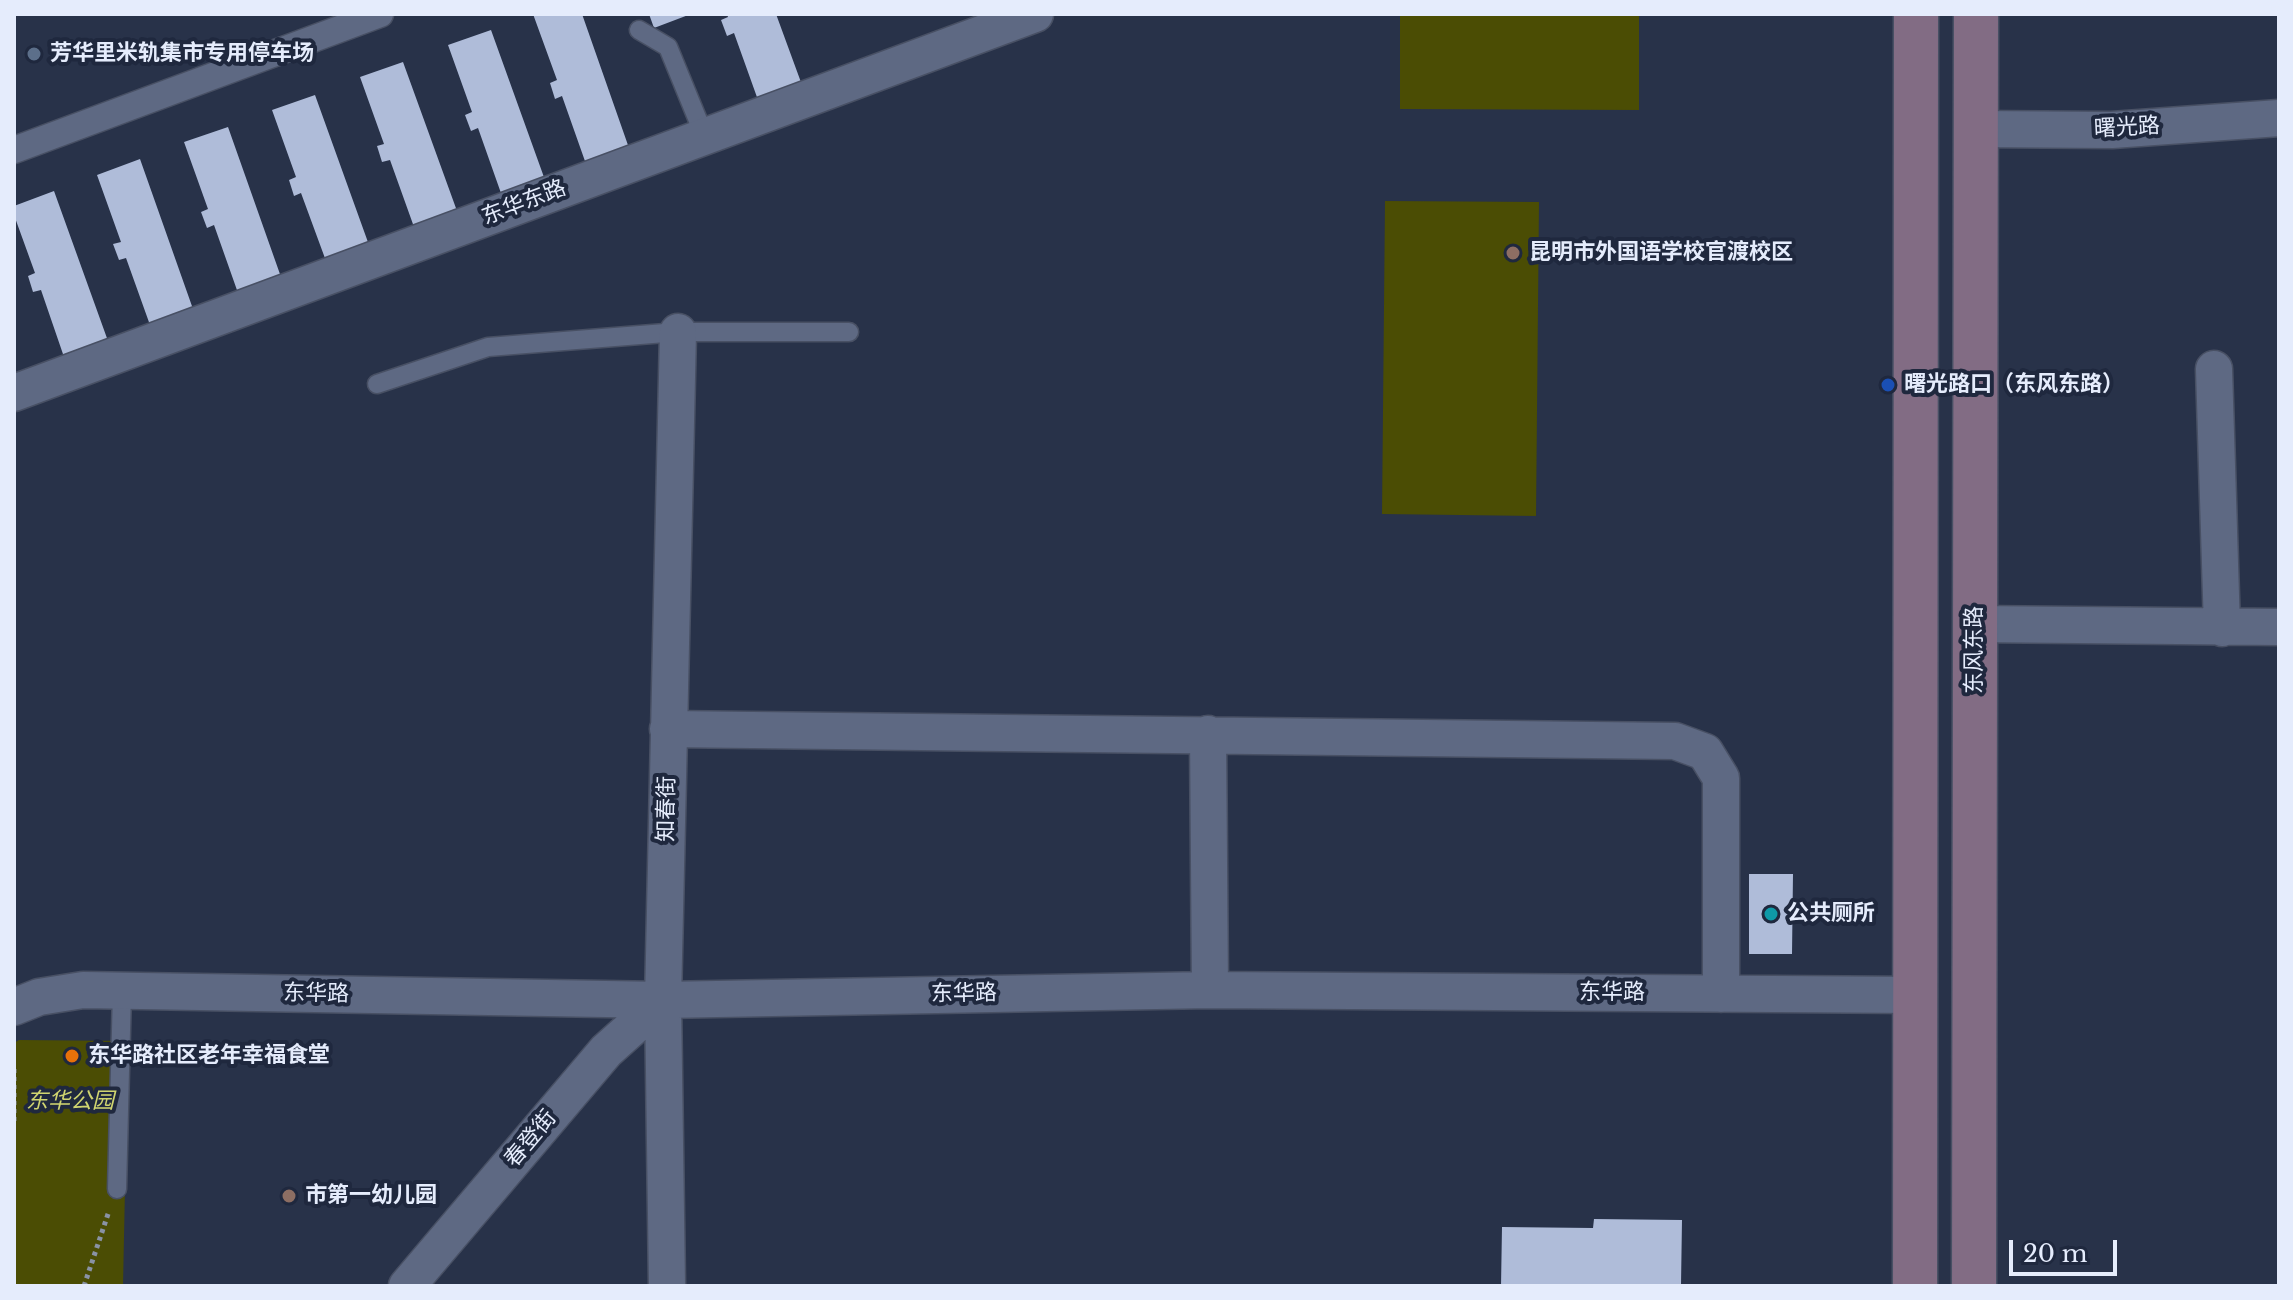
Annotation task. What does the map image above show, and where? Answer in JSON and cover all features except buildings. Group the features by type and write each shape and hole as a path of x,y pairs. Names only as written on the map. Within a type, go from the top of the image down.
{"main road":[{"path":"1915,1286 1916,14"},
{"name":"东风东路","path":"1974,1286 1976,14"}],"street":[{"path":"14,150 380,14"},
{"name":"东华东路","path":"14,393 1035,14"},
{"name":"曙光路","path":"1976,129 2112,130 2279,118"},
{"name":"知春街","path":"667,1286 663,1000 678,332"},
{"path":"2214,369 2222,628"},
{"path":"1975,624 2279,627"},
{"path":"668,729 1675,741 1705,752 1721,778 1721,994"},
{"path":"1208,734 1210,990"},
{"name":"东华路","path":"14,1007 39,997 83,990 663,1000 1210,990 1917,995"},
{"name":"春登街","path":"407,1286 606,1051 663,1000"}],"lane":[{"path":"639,30 668,47 704,135"},
{"path":"377,384 488,347 678,332 849,332"},
{"path":"117,1189 122,991"}],"path":[{"path":"14,1069 14,1123"},
{"path":"84,1286 117,1189"}],"green space":[{"path":"1400,14 1639,14 1639,110 1400,109"},
{"path":"1385,201 1539,202 1536,516 1382,514"},
{"name":"东华公园","path":"19,1040 128,1041 123,1286 14,1286 14,1043"}],"place":[{"name":"芳华里米轨集市专用停车场","path":"34,54"},
{"name":"昆明市外国语学校官渡校区","path":"1513,253"},
{"name":"曙光路口（东风东路）","path":"1888,385"},
{"name":"公共厕所","path":"1771,914"},
{"name":"东华路社区老年幸福食堂","path":"72,1056"},
{"name":"市第一幼儿园","path":"289,1196"}]}
